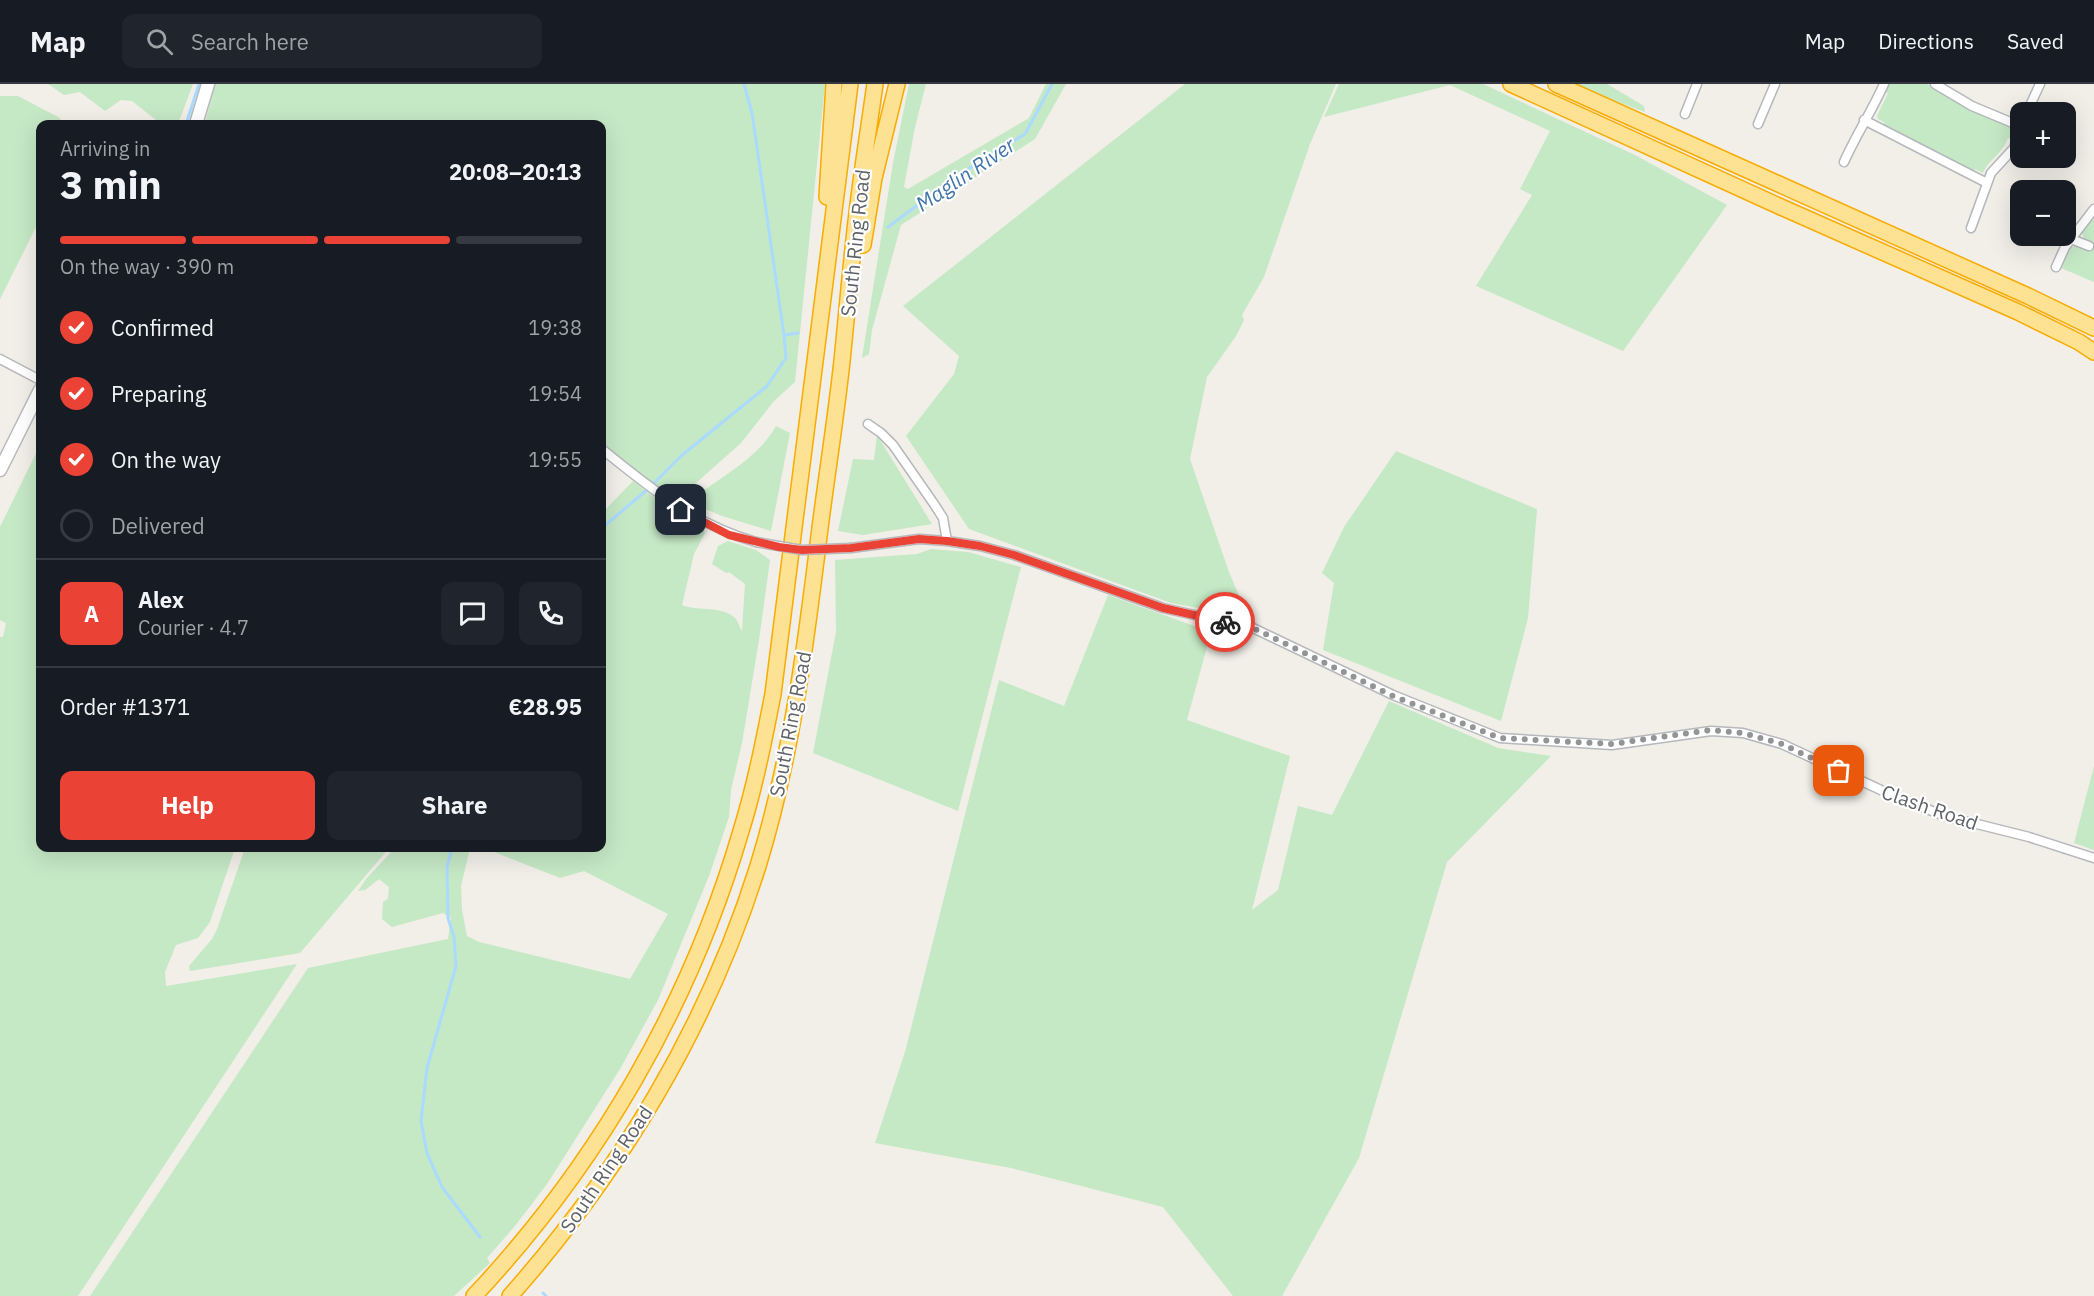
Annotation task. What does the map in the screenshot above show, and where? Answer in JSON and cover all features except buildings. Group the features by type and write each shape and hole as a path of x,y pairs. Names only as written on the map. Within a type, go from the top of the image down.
{"highway":[{"path":"816,355 817,305 834,84"},
{"path":"816,355 850,84"},
{"name":"South Ring Road","path":"510,1296 565,1231 614,1163 635,1131 690,1032 742,912 769,829 791,737 810,614 842,363 857,213 875,84"},
{"path":"842,363 874,178 897,84"},
{"path":"1511,84 2018,312 2079,342 2094,352"},
{"path":"1556,84 2028,296 2094,328"},
{"name":"South Ring Road","path":"474,1296 546,1213 615,1115 668,1020 715,912 748,806 773,694 816,355"}],"street":[{"path":"197,120 208,84"},
{"path":"1685,114 1697,84"},
{"path":"1758,124 1775,84"},
{"path":"1844,162 1884,84"},
{"path":"1935,84 1972,106 2010,123"},
{"path":"2032,102 2040,84"},
{"path":"1864,120 1987,183"},
{"path":"1971,228 1993,170 2010,152"},
{"path":"2076,232 2094,208"},
{"path":"2076,241 2089,246"},
{"path":"2056,267 2066,246"},
{"path":"0,359 36,378"},
{"path":"0,470 36,398"},
{"path":"868,424 894,445 942,518 947,541"},
{"name":"Clash Road","path":"606,452 681,510 717,530 756,542 802,550 851,548 901,540 947,541 980,546 1014,555 1163,608 1253,628 1393,696 1500,738 1612,744 1711,730 1743,733 1782,744 1896,797 1945,816 2029,837 2094,858"}],"green space":[{"path":"48,84 193,84 180,120 156,120 132,101 121,100 105,111 80,92 64,95"},
{"path":"215,84 825,84 795,382 774,401 741,443 696,483 672,499 606,445 606,120 206,120"},
{"path":"909,84 926,84 904,187 908,189 1029,118 1046,84 1066,84 1035,139 901,225 872,330 869,354 862,358 893,163"},
{"path":"1185,84 1336,84 1310,144 1264,277 1242,315 1244,320 1236,336 1207,377 1190,459 1229,572 1248,617 1171,603 969,529 906,436 954,374 959,356 903,306"},
{"path":"1339,84 1483,84 1635,155 1727,205 1623,351 1476,286 1532,195 1520,189 1550,131 1450,85 1324,117"},
{"path":"1577,84 1607,84 1644,106 1645,112 1599,95"},
{"path":"1889,84 1927,84 1963,107 2010,127 2010,138 2008,138 1983,173 1975,169 1973,173 1883,126 1885,123 1877,116 1888,93 1885,92"},
{"path":"0,96 18,96 61,120 36,120 36,227 0,299"},
{"path":"2094,215 2094,282 2061,268 2070,247 2076,246 2088,250 2091,242 2084,239 2082,232"},
{"path":"776,426 790,433 771,531 722,516 688,502 748,459"},
{"path":"877,435 932,524 863,535 838,531 853,459 874,460"},
{"path":"1396,451 1537,509 1528,618 1501,721 1323,650 1334,583 1322,573 1344,527"},
{"path":"36,453 36,852 234,852 210,922 198,938 176,945 165,972 166,986 297,964 78,1296 0,1296 0,637 3,637 6,623 0,620 0,527"},
{"path":"633,481 668,508 703,528 705,533 694,554 682,605 723,611 736,619 742,631 745,584 729,572 726,573 712,564 718,546 728,541 756,550 770,560 742,743 731,790 729,817 709,876 658,1000 620,1069 547,1184 487,1258 490,1263 454,1296 90,1296 308,968 448,939 451,918 443,913 392,927 382,919 383,902 388,899 389,887 379,879 365,890 358,891 391,852 469,852 461,886 462,910 467,936 479,942 630,979 668,914 584,871 560,878 494,852 606,852 606,509"},
{"path":"931,549 968,552 1021,567 958,811 813,753 836,632 835,560 917,554"},
{"path":"1108,595 1211,632 1187,720 1290,756 1252,910 1278,890 1298,806 1332,815 1389,701 1498,748 1551,756 1447,862 1359,1158 1282,1296 1233,1296 1163,1207 1011,1168 875,1143 905,1052 999,680 1064,706"},
{"path":"2094,766 2094,850 2074,843"},
{"path":"244,852 386,852 300,953 190,971 189,966 212,939"}],"waterway":[{"path":"187,120 199,84"},
{"path":"744,84 752,113 784,335"},
{"name":"Maglin River","path":"888,227 957,176 1025,134 1052,84"},
{"name":"Maglin River","path":"654,483 681,456 767,386 786,358 784,335 798,333"},
{"name":"Maglin River","path":"606,525 648,489"},
{"path":"451,852 447,867 448,918 454,937 456,966 427,1068 421,1121 427,1153 442,1187 480,1237"},
{"path":"543,1293 546,1296"}],"way so far":[{"path":"1225,622 1253,628 1393,696 1500,738 1612,744 1711,730 1743,733 1782,744 1839,771"}],"route":[{"path":"681,510 729,535 802,550 851,548 919,539 980,546 1014,555 1163,608 1225,622"}]}
